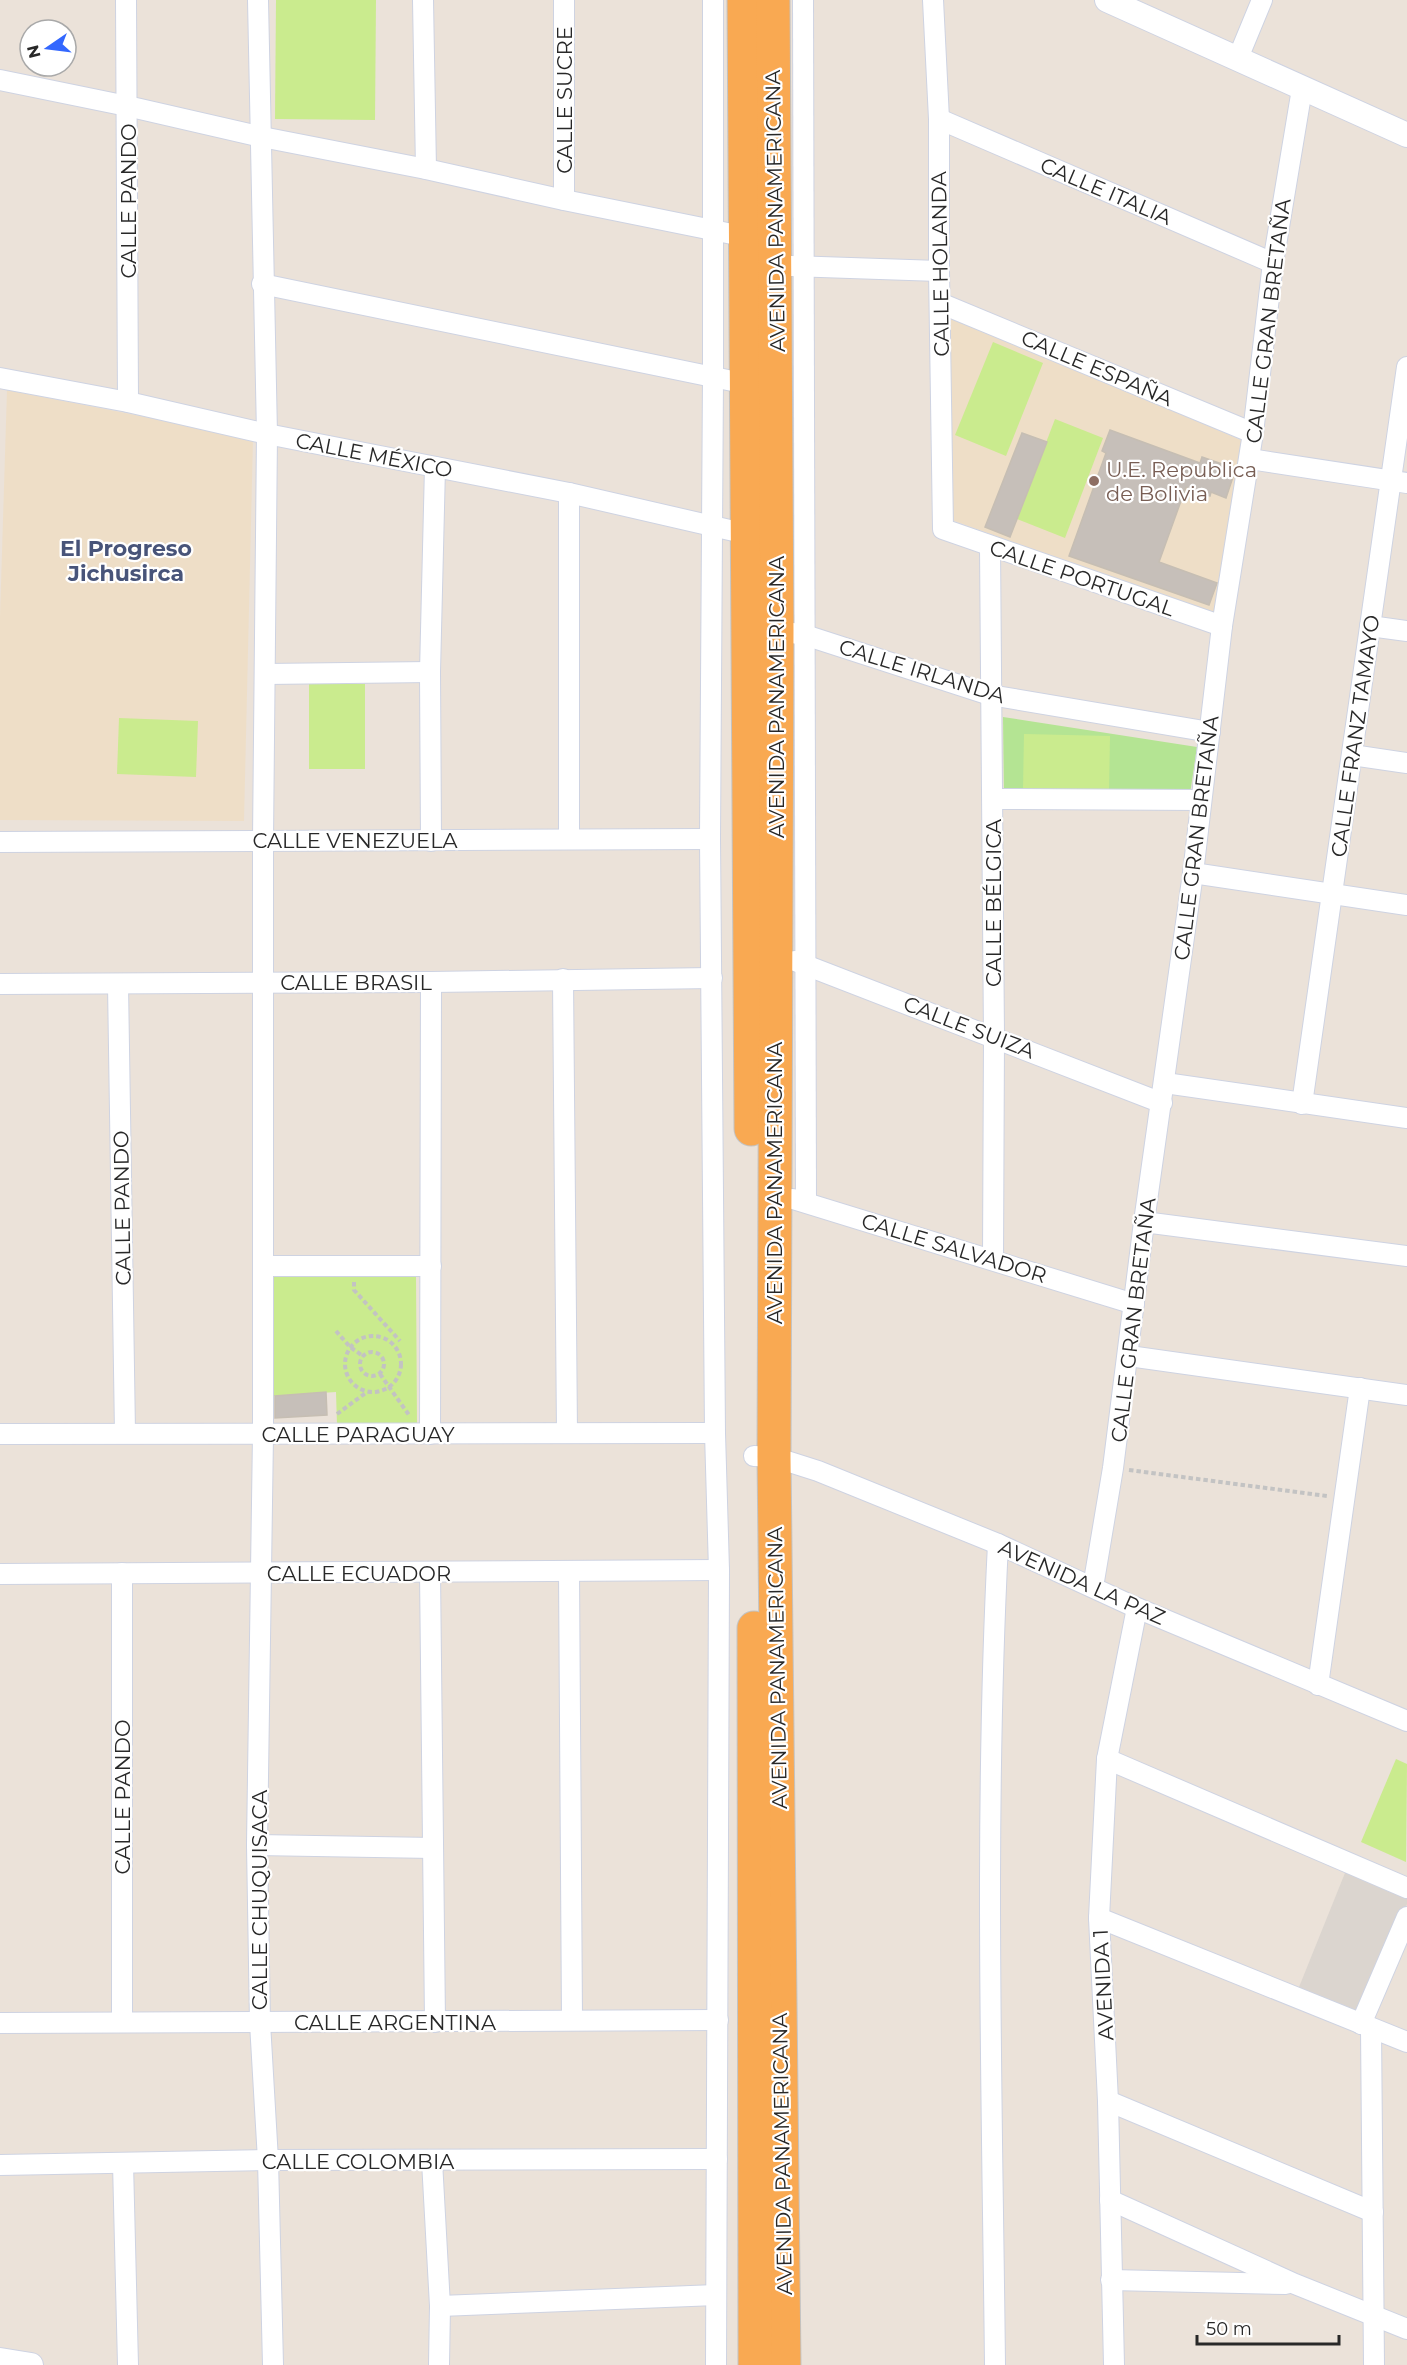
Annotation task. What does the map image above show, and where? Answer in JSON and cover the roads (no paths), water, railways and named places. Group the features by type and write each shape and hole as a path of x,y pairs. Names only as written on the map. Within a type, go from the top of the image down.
{"highway":[{"name":"AVENIDA PANAMERICANA","path":"744,0 747,534 784,2365"},
{"name":"AVENIDA PANAMERICANA","path":"755,2365 764,1456 774,1194 775,953 791,632 790,266 773,0"}],"street":[{"name":"CALLE PANDO","path":"126,0 128,402"},
{"path":"258,0 262,137"},
{"path":"423,0 426,169"},
{"name":"CALLE SUCRE","path":"564,0 564,201"},
{"path":"712,0 713,376 710,840 718,1570 716,2365"},
{"path":"803,0 790,266 939,271"},
{"name":"CALLE HOLANDA","path":"933,0 939,118 943,529"},
{"path":"1107,0 1407,135"},
{"path":"1238,58 1262,0"},
{"path":"0,80 128,106 262,137 426,169 564,201 747,237"},
{"name":"CALLE GRAN BRETAÑA","path":"1093,1587 1129,1356 1144,1222 1193,873 1222,626 1250,459 1273,263 1302,89"},
{"name":"CALLE ITALIA","path":"939,118 1273,263"},
{"name":"CALLE CHUQUISACA","path":"262,137 262,284 267,434 263,840 263,1434 257,1845 260,2023 268,2160 273,2365"},
{"path":"262,284 747,384"},
{"name":"CALLE ESPAÑA","path":"940,303 1253,434"},
{"name":"CALLE FRANZ TAMAYO","path":"1302,1104 1370,626 1399,482 1407,367"},
{"name":"CALLE MÉXICO","path":"0,378 128,402 267,434 569,494 747,534"},
{"path":"1250,459 1399,482"},
{"path":"431,841 430,672 435,467"},
{"path":"569,494 569,839"},
{"name":"CALLE PORTUGAL","path":"943,529 1222,626"},
{"name":"CALLE BÉLGICA","path":"990,547 994,1037 993,1259"},
{"path":"1370,626 1407,631"},
{"path":"791,632 805,964 806,1202"},
{"name":"CALLE IRLANDA","path":"791,632 990,695 1210,732"},
{"path":"266,674 430,672"},
{"path":"1352,755 1407,763"},
{"path":"993,800 1201,800"},
{"name":"CALLE VENEZUELA","path":"0,842 710,840"},
{"path":"1193,873 1407,904"},
{"name":"CALLE SUIZA","path":"775,953 1162,1103"},
{"name":"CALLE BRASIL","path":"0,984 712,978"},
{"path":"563,979 567,1433"},
{"path":"430,1434 431,982"},
{"name":"CALLE PANDO","path":"118,984 125,1433"},
{"path":"1165,1083 1407,1118"},
{"name":"CALLE SALVADOR","path":"774,1194 993,1259 1134,1304"},
{"path":"1144,1222 1407,1256"},
{"path":"264,1266 430,1266"},
{"path":"1129,1356 1407,1395"},
{"path":"1318,1685 1360,1388"},
{"name":"CALLE PARAGUAY","path":"0,1434 715,1433"},
{"name":"AVENIDA LA PAZ","path":"764,1456 819,1471 998,1544 1137,1608 1407,1720"},
{"path":"995,2365 991,2014 992,1681 998,1544"},
{"name":"CALLE ECUADOR","path":"0,1574 718,1570"},
{"path":"569,1571 572,2020"},
{"name":"CALLE PANDO","path":"122,1573 122,2022"},
{"path":"430,1573 435,2022"},
{"name":"AVENIDA 1","path":"1114,2365 1108,2101 1099,1918 1107,1759 1137,1608"},
{"path":"1107,1759 1407,1888"},
{"path":"257,1845 433,1848"},
{"path":"1374,2365 1373,2212 1366,2026 1407,1917"},
{"path":"1099,1918 1407,2042"},
{"name":"CALLE ARGENTINA","path":"0,2023 718,2020"},
{"path":"1108,2101 1373,2212"},
{"name":"CALLE COLOMBIA","path":"0,2165 268,2160 717,2159"},
{"path":"432,2161 440,2306 439,2365"},
{"path":"123,2163 128,2365"},
{"path":"1110,2200 1295,2284 1407,2329"},
{"path":"1111,2280 1295,2284"},
{"path":"440,2306 716,2295"},
{"path":"0,2360 31,2365"}],"place":[{"name":"U.E. Republica de Bolivia","path":"1094,481"}],"district":[{"name":"El Progreso Jichusirca","path":"126,560"}]}
